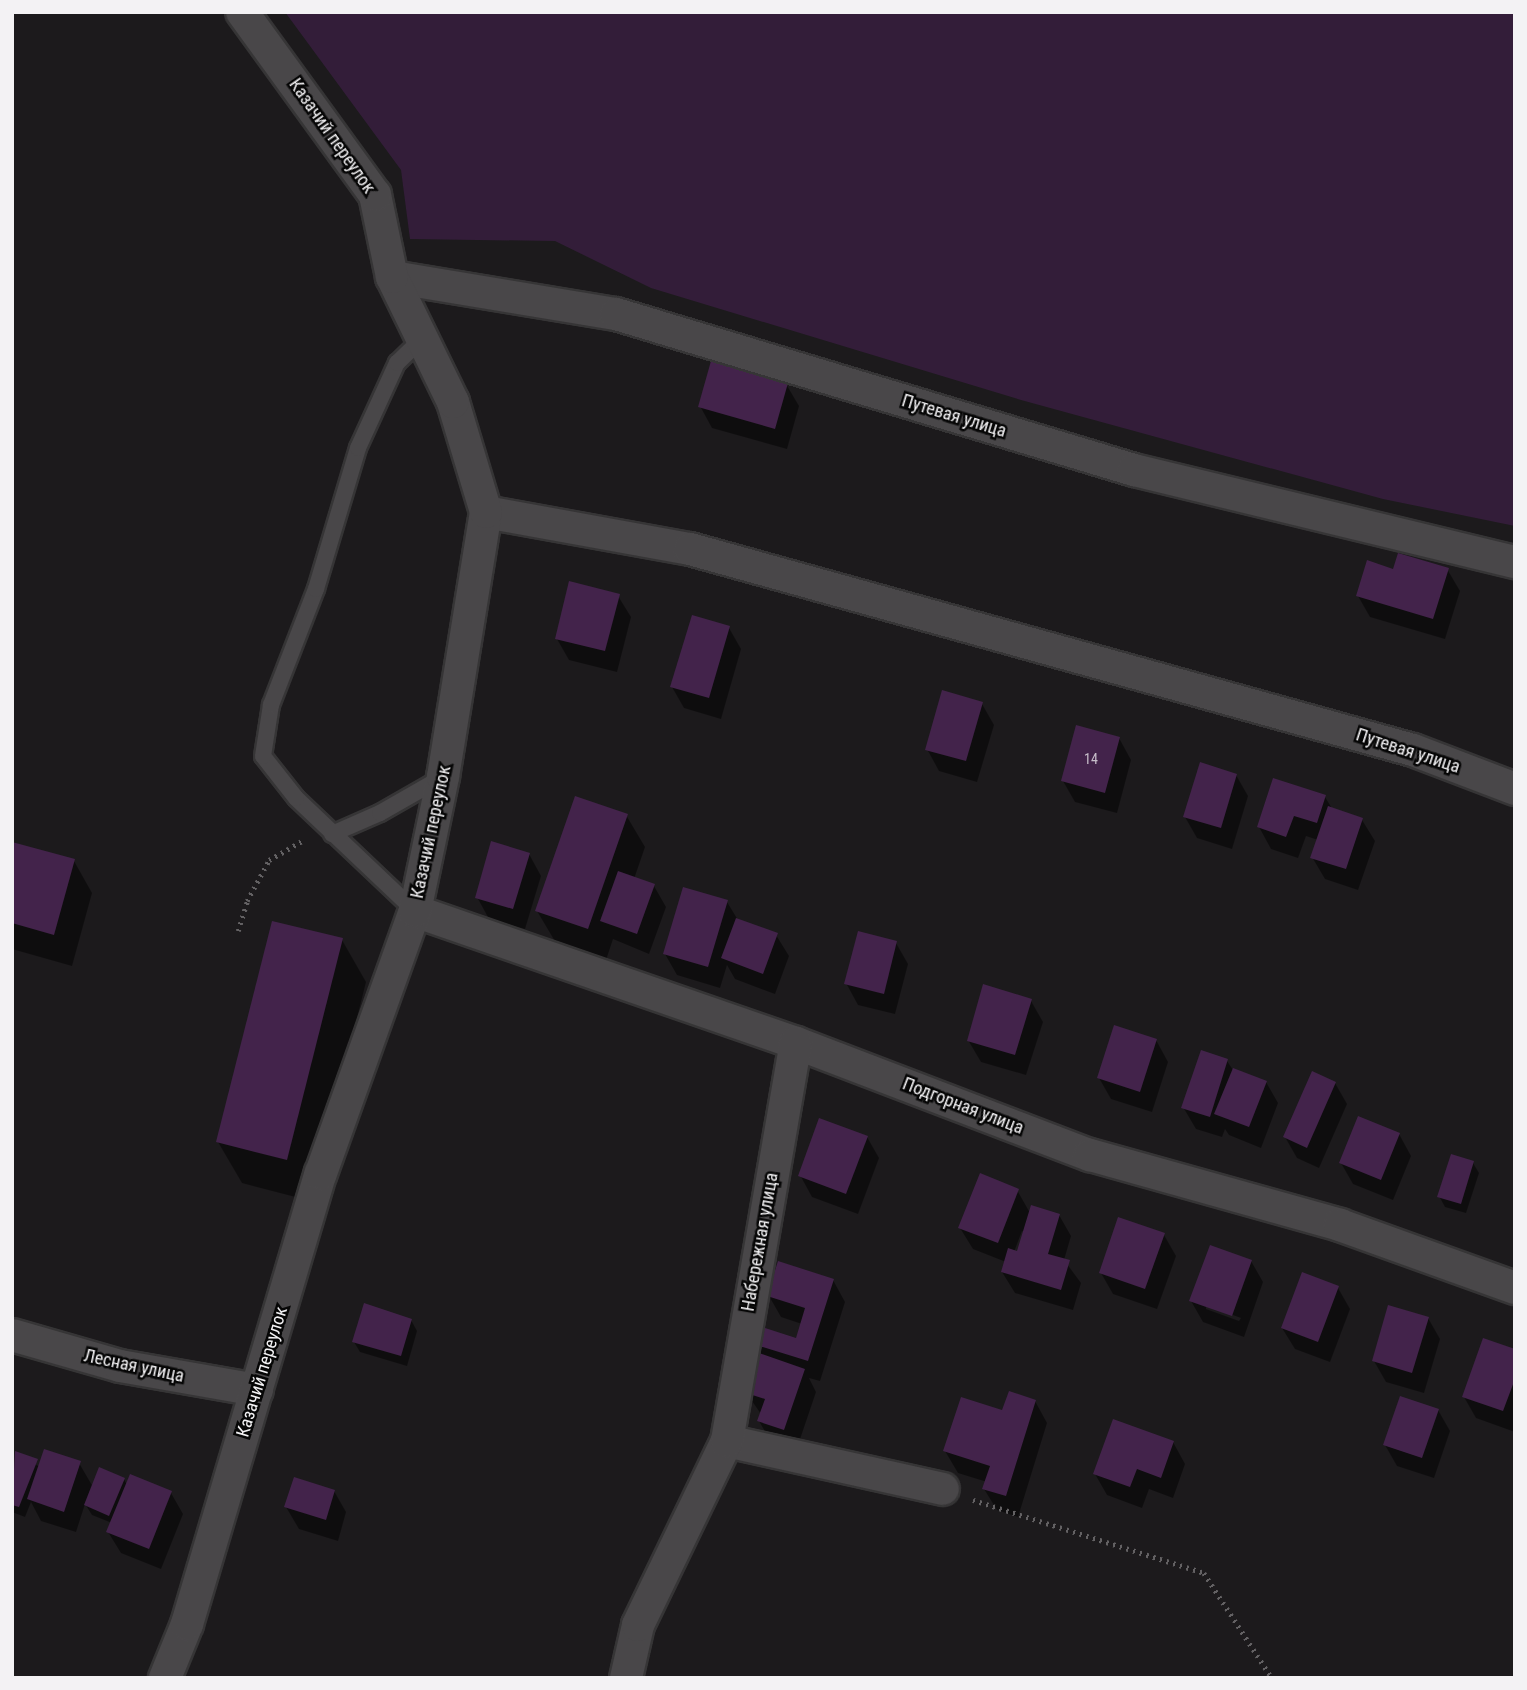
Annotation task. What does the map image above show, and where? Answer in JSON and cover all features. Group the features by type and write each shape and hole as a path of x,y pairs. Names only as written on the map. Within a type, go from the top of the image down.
{"street":[{"name":"Казачий переулок","path":"165,1678 187,1624 321,1173 415,911 443,777 486,512 453,402 392,277 375,195 242,12"},
{"name":"Путевая улица","path":"392,277 616,314 1134,470 1515,562"},
{"name":"Путевая улица","path":"486,512 690,549 1413,750 1515,789"},
{"name":"Подгорная улица","path":"415,911 796,1043 1090,1154 1340,1225 1515,1288"},
{"name":"Набережная улица","path":"626,1678 638,1625 727,1441 796,1043"},
{"name":"Лесная улица","path":"12,1335 120,1366 257,1390"},
{"path":"727,1441 943,1489"}],"lane":[{"path":"415,911 332,834 263,756 271,705 316,589 358,448 397,363 421,340"},
{"path":"332,834 380,813 443,777"}],"path":[{"path":"238,932 247,901 269,860 293,842 332,834"},
{"path":"943,1489 1204,1573 1272,1678"}],"shaded area":[{"path":"285,12 1515,12 1515,526 1383,499 1021,400 651,288 555,241 410,239 401,170"}],"building":[{"path":"711,361 788,383 775,429 698,407"},
{"path":"1398,553 1449,568 1433,619 1356,596 1367,560 1393,569"},
{"path":"569,581 620,594 605,651 555,639"},
{"path":"692,615 730,626 709,698 670,687"},
{"path":"942,690 983,702 966,761 925,750"},
{"path":"1076,725 1120,737 1105,793 1061,781"},
{"path":"1200,762 1237,774 1221,828 1183,817"},
{"path":"1273,778 1326,795 1317,823 1294,816 1286,837 1257,827"},
{"path":"575,796 628,814 588,929 535,911"},
{"path":"1328,806 1363,818 1346,869 1310,858"},
{"path":"491,841 530,853 513,909 475,898"},
{"path":"12,842 75,859 54,935 12,923"},
{"path":"618,871 655,884 637,934 600,921"},
{"path":"683,887 728,900 708,967 663,954"},
{"path":"736,918 778,933 763,974 721,958"},
{"path":"272,921 343,938 287,1160 216,1142"},
{"path":"858,931 897,941 884,994 844,984"},
{"path":"983,984 1032,999 1015,1055 967,1041"},
{"path":"1114,1025 1157,1039 1140,1092 1097,1078"},
{"path":"1201,1050 1228,1059 1210,1117 1181,1108"},
{"path":"1233,1068 1267,1081 1249,1127 1214,1114"},
{"path":"1312,1071 1336,1082 1307,1148 1283,1137"},
{"path":"1358,1116 1400,1133 1381,1180 1339,1163"},
{"path":"819,1118 868,1136 846,1194 798,1176"},
{"path":"1451,1154 1474,1161 1461,1204 1437,1197"},
{"path":"980,1173 1019,1189 998,1243 958,1228"},
{"path":"1031,1205 1060,1214 1048,1254 1070,1260 1061,1290 1001,1272 1008,1248 1017,1251"},
{"path":"1118,1217 1165,1233 1145,1289 1099,1273"},
{"path":"1210,1245 1252,1260 1232,1316 1189,1301"},
{"path":"778,1261 834,1279 808,1361 753,1344 759,1326 796,1338 805,1308 767,1296"},
{"path":"1302,1272 1339,1286 1318,1342 1281,1328"},
{"path":"364,1303 412,1319 401,1356 352,1342"},
{"path":"1388,1305 1429,1317 1412,1373 1372,1361"},
{"path":"1483,1338 1515,1349 1515,1379 1503,1411 1462,1397"},
{"path":"756,1352 805,1369 784,1430 757,1421 765,1399 743,1392"},
{"path":"1009,1391 1036,1400 1006,1496 982,1489 990,1466 943,1451 961,1397 1002,1410"},
{"path":"1400,1396 1439,1409 1422,1458 1383,1445"},
{"path":"1113,1419 1174,1441 1161,1478 1137,1469 1130,1487 1093,1474"},
{"path":"44,1449 81,1461 64,1512 27,1499"},
{"path":"15,1451 38,1459 19,1507 12,1505"},
{"path":"99,1467 125,1478 109,1516 84,1505"},
{"path":"130,1474 172,1491 149,1549 106,1532"},
{"path":"294,1477 335,1490 326,1520 284,1507"}]}
